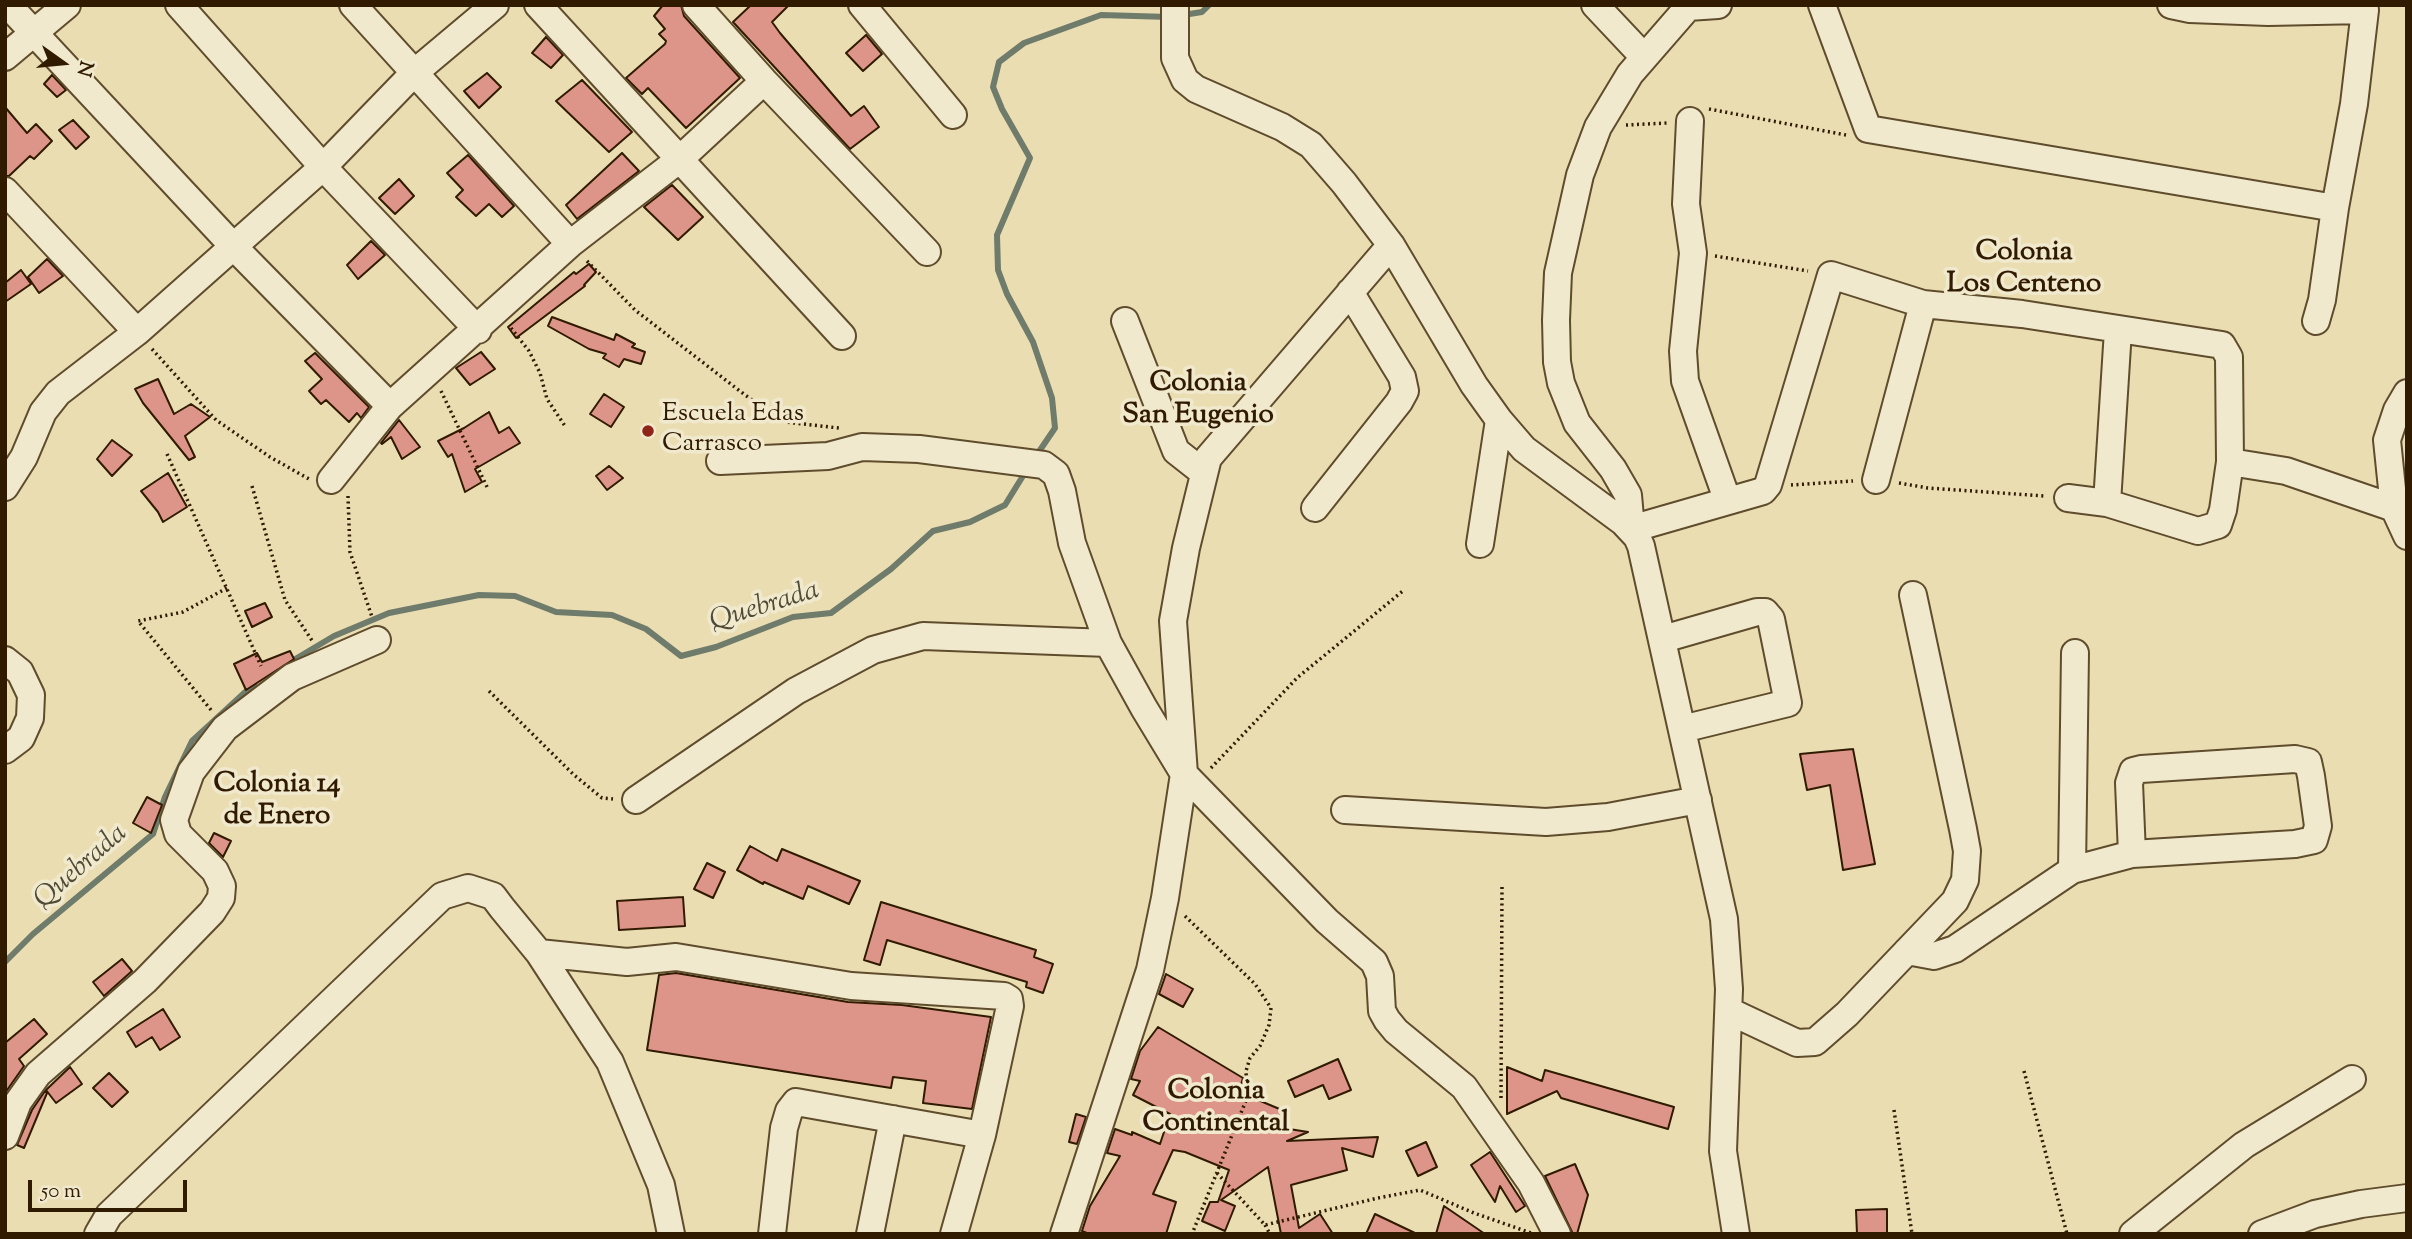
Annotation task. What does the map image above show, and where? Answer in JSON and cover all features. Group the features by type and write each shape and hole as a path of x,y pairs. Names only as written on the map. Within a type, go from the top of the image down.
{"street":[{"path":"8,5 233,246 390,406"},
{"path":"5,57 67,5"},
{"path":"179,5 323,167 478,330"},
{"path":"352,5 570,244"},
{"path":"5,487 24,457 43,412 58,393 137,332 323,167 414,73 495,5"},
{"path":"538,5 842,336"},
{"path":"696,5 764,81 927,252"},
{"path":"862,5 953,115"},
{"path":"1175,5 1175,58 1185,80 1196,89 1282,127 1311,145 1391,245 1474,385 1499,420 1524,449 1631,529 1641,546 1724,919 1729,1011 1723,1151 1736,1234"},
{"path":"1595,5 1643,56"},
{"path":"1631,529 1628,495 1613,468 1577,423 1567,403 1557,362 1556,298 1562,250 1580,175 1598,127 1643,56 1689,6 1718,5"},
{"path":"1822,5 1868,129 2334,208"},
{"path":"2171,5 2190,9 2268,12 2364,8 2354,104 2334,208 2322,300 2316,321"},
{"path":"331,480 390,406 478,330 570,244 680,159 764,81"},
{"path":"1690,121 1685,204 1693,253 1683,351 1685,381 1727,499"},
{"path":"5,191 137,332"},
{"path":"1064,1234 1150,970 1190,779 1173,621 1186,548 1208,458 1391,245"},
{"path":"1631,529 1762,491 1768,485 1831,275 1923,303 2022,314 2222,345 2229,357 2230,462 2218,526 2198,531 2107,503 2068,498"},
{"path":"1315,508 1405,391 1402,377 1350,292"},
{"path":"1876,480 1923,303"},
{"path":"1125,321 1176,451 1204,474"},
{"path":"2107,503 2118,330"},
{"path":"2407,393 2397,410 2393,508 2407,536"},
{"path":"1480,544 1499,420"},
{"path":"720,461 828,456 862,447 919,449 1044,465 1056,474 1072,543 1108,643 1144,708 1190,779 1327,921 1374,962 1380,976 1382,1011 1387,1020 1396,1031 1464,1087 1531,1183 1557,1234"},
{"path":"2230,462 2286,471 2393,508"},
{"path":"1729,1011 1797,1043 1815,1042 1847,1014 1955,901 1965,880 1966,851 1913,595"},
{"path":"1663,639 1757,612 1765,612 1771,619 1788,703 1682,729"},
{"path":"636,800 796,691 873,650 923,636 1108,643"},
{"path":"5,1136 18,1102 38,1073 145,981 212,912 221,898 222,886 215,871 178,834 174,820 191,772 225,728 292,677 377,640"},
{"path":"2072,870 2075,653"},
{"path":"5,660 20,672 31,695 30,718 21,738 5,750"},
{"path":"1907,951 1934,956 1955,949 2072,870 2132,854 2295,844 2314,839 2318,826 2308,762 2281,760 2133,771 2129,783 2132,854"},
{"path":"1345,810 1546,822 1608,817 1698,800"},
{"path":"99,1234 109,1215 442,896 468,888 493,896 539,953 610,1062 661,1185 671,1234"},
{"path":"539,953 627,962 676,957 851,986 1004,996 1009,999 1010,1006 982,1135 954,1234"},
{"path":"2133,1234 2244,1145 2352,1079"},
{"path":"772,1234 784,1128 789,1111 796,1102 982,1135"},
{"path":"870,1234 893,1119"},
{"path":"2262,1234 2315,1214 2407,1198"}],"path":[{"path":"1598,127 1690,121 1706,109 1849,135 1868,129"},
{"path":"570,244 635,310 785,422 848,429"},
{"path":"1693,253 1831,275"},
{"path":"498,310 529,351 540,373 547,399 565,426"},
{"path":"137,332 216,420 270,457 313,481 340,480 348,488 351,552 370,608"},
{"path":"431,370 488,489"},
{"path":"167,454 261,666"},
{"path":"1768,485 1876,480 1928,488 2068,498"},
{"path":"252,486 285,600 308,635"},
{"path":"208,707 138,621 183,612 227,588"},
{"path":"1190,779 1297,678 1404,590"},
{"path":"489,691 574,775 602,798 636,800"},
{"path":"1501,1100 1503,887"},
{"path":"1166,898 1255,984 1271,1008 1269,1025 1260,1046 1250,1058 1246,1071 1247,1098 1192,1234"},
{"path":"2024,1070 2067,1234"},
{"path":"1894,1110 1912,1234"},
{"path":"1217,1173 1265,1225 1270,1234"},
{"path":"1265,1225 1420,1190 1533,1234"}],"building":[{"path":"663,5 681,5 684,16 740,78 686,128 648,88 642,94 626,78 665,44 666,41 659,34 665,29 654,16"},
{"path":"751,5 789,5 772,22 780,33 851,116 864,106 879,127 850,149 733,22"},
{"path":"866,35 882,54 863,71 846,53"},
{"path":"546,37 563,55 551,68 532,53"},
{"path":"487,73 501,87 479,108 464,91"},
{"path":"52,75 66,90 57,97 44,84"},
{"path":"582,80 632,132 609,152 556,101"},
{"path":"5,107 27,133 36,124 52,141 34,159 30,156 9,176 5,176"},
{"path":"73,120 89,137 76,149 59,130"},
{"path":"622,153 639,171 577,219 566,205"},
{"path":"468,155 514,206 502,217 489,204 476,216 456,197 463,190 447,173"},
{"path":"399,179 414,196 395,214 379,198"},
{"path":"672,185 703,217 678,240 644,207"},
{"path":"371,241 385,255 358,279 347,265"},
{"path":"47,259 63,276 39,293 28,277"},
{"path":"589,264 596,272 585,286 516,338 508,327 574,272 576,274"},
{"path":"21,270 31,284 5,302 5,283"},
{"path":"552,317 614,340 616,334 635,344 632,347 645,352 641,364 624,359 619,367 603,358 606,354 589,349 548,326"},
{"path":"481,352 495,369 470,385 456,368"},
{"path":"315,353 369,407 361,418 357,413 349,422 326,400 321,404 309,391 322,379 305,361"},
{"path":"158,379 174,414 191,404 210,417 185,436 195,457 189,460 143,403 135,389"},
{"path":"604,394 624,407 611,427 590,414"},
{"path":"489,412 499,433 509,427 520,443 475,469 482,482 465,492 452,454 448,457 438,441"},
{"path":"399,420 420,447 402,459 391,437 381,443"},
{"path":"112,440 132,455 112,476 97,459"},
{"path":"609,466 623,478 607,490 596,476"},
{"path":"168,473 187,507 163,522 141,491"},
{"path":"265,603 272,617 252,627 245,611"},
{"path":"290,651 294,659 246,690 234,664 257,653 262,662"},
{"path":"1853,749 1875,864 1843,870 1830,785 1807,790 1800,754"},
{"path":"147,797 162,805 151,833 133,823"},
{"path":"214,833 231,841 223,857 209,843"},
{"path":"750,846 777,861 782,849 860,881 849,904 808,886 803,899 764,882 763,884 737,870"},
{"path":"707,863 725,872 713,898 694,889"},
{"path":"683,897 685,926 619,930 617,901"},
{"path":"881,902 1036,950 1034,957 1053,964 1043,993 1026,987 1027,982 887,940 880,965 864,960"},
{"path":"122,959 132,971 104,996 93,982"},
{"path":"676,973 848,1002 902,1005 991,1017 972,1109 923,1103 926,1081 893,1077 891,1088 647,1050 659,975"},
{"path":"1166,974 1193,989 1183,1007 1159,994"},
{"path":"163,1009 180,1037 160,1050 152,1037 136,1047 127,1032"},
{"path":"34,1019 47,1034 19,1059 24,1066 5,1093 5,1043"},
{"path":"1158,1027 1243,1078 1239,1092 1289,1113 1283,1128 1308,1132 1287,1141 1378,1137 1373,1157 1342,1148 1347,1170 1291,1185 1299,1228 1320,1214 1333,1234 1281,1234 1268,1167 1221,1200 1235,1206 1225,1231 1202,1221 1210,1202 1218,1202 1229,1170 1185,1152 1173,1150 1153,1194 1176,1202 1166,1234 1089,1234 1082,1231 1090,1206 1120,1156 1107,1153 1115,1129 1132,1135 1132,1132 1160,1144 1170,1114 1133,1095 1140,1081 1131,1079 1140,1051"},
{"path":"1338,1059 1351,1090 1329,1099 1323,1085 1295,1097 1288,1081"},
{"path":"70,1067 82,1084 56,1103 46,1090"},
{"path":"1507,1067 1542,1081 1545,1070 1674,1107 1668,1129 1561,1098 1557,1091 1507,1114"},
{"path":"109,1073 128,1092 112,1107 93,1088"},
{"path":"45,1091 47,1093 24,1148 17,1145 32,1110"},
{"path":"1076,1114 1086,1117 1077,1144 1069,1142"},
{"path":"1426,1142 1437,1167 1418,1176 1406,1151"},
{"path":"1490,1152 1525,1206 1516,1212 1500,1186 1495,1202 1471,1165"},
{"path":"1575,1164 1588,1195 1577,1234 1573,1234 1545,1176"},
{"path":"1444,1206 1485,1234 1436,1234"},
{"path":"1887,1209 1887,1234 1857,1234 1856,1210"},
{"path":"1375,1214 1417,1234 1366,1234"}],"waterway":[{"name":"Quebrada","path":"1183,15 1202,12 1209,5"},
{"name":"Quebrada","path":"1036,456 1055,428 1052,398 1033,342 1007,294 998,270 997,235 1030,158 1002,109 993,87 999,62 1024,43 1101,15 1169,17"},
{"name":"Quebrada","path":"287,664 334,636 389,613 479,595 515,596 556,612 612,615 646,629 681,656 716,647 793,617 831,613 891,569 933,531 970,522 1005,505 1026,471"},
{"name":"Quebrada","path":"5,962 33,934 153,834 165,797 192,741 254,684"}],"place":[{"name":"Escuela Edas Carrasco","path":"648,431"}],"district":[{"name":"Colonia Los Centeno","path":"2024,270"},
{"name":"Colonia San Eugenio","path":"1198,401"},
{"name":"Colonia 14 de Enero","path":"277,802"},
{"name":"Colonia Continental","path":"1216,1109"}]}
